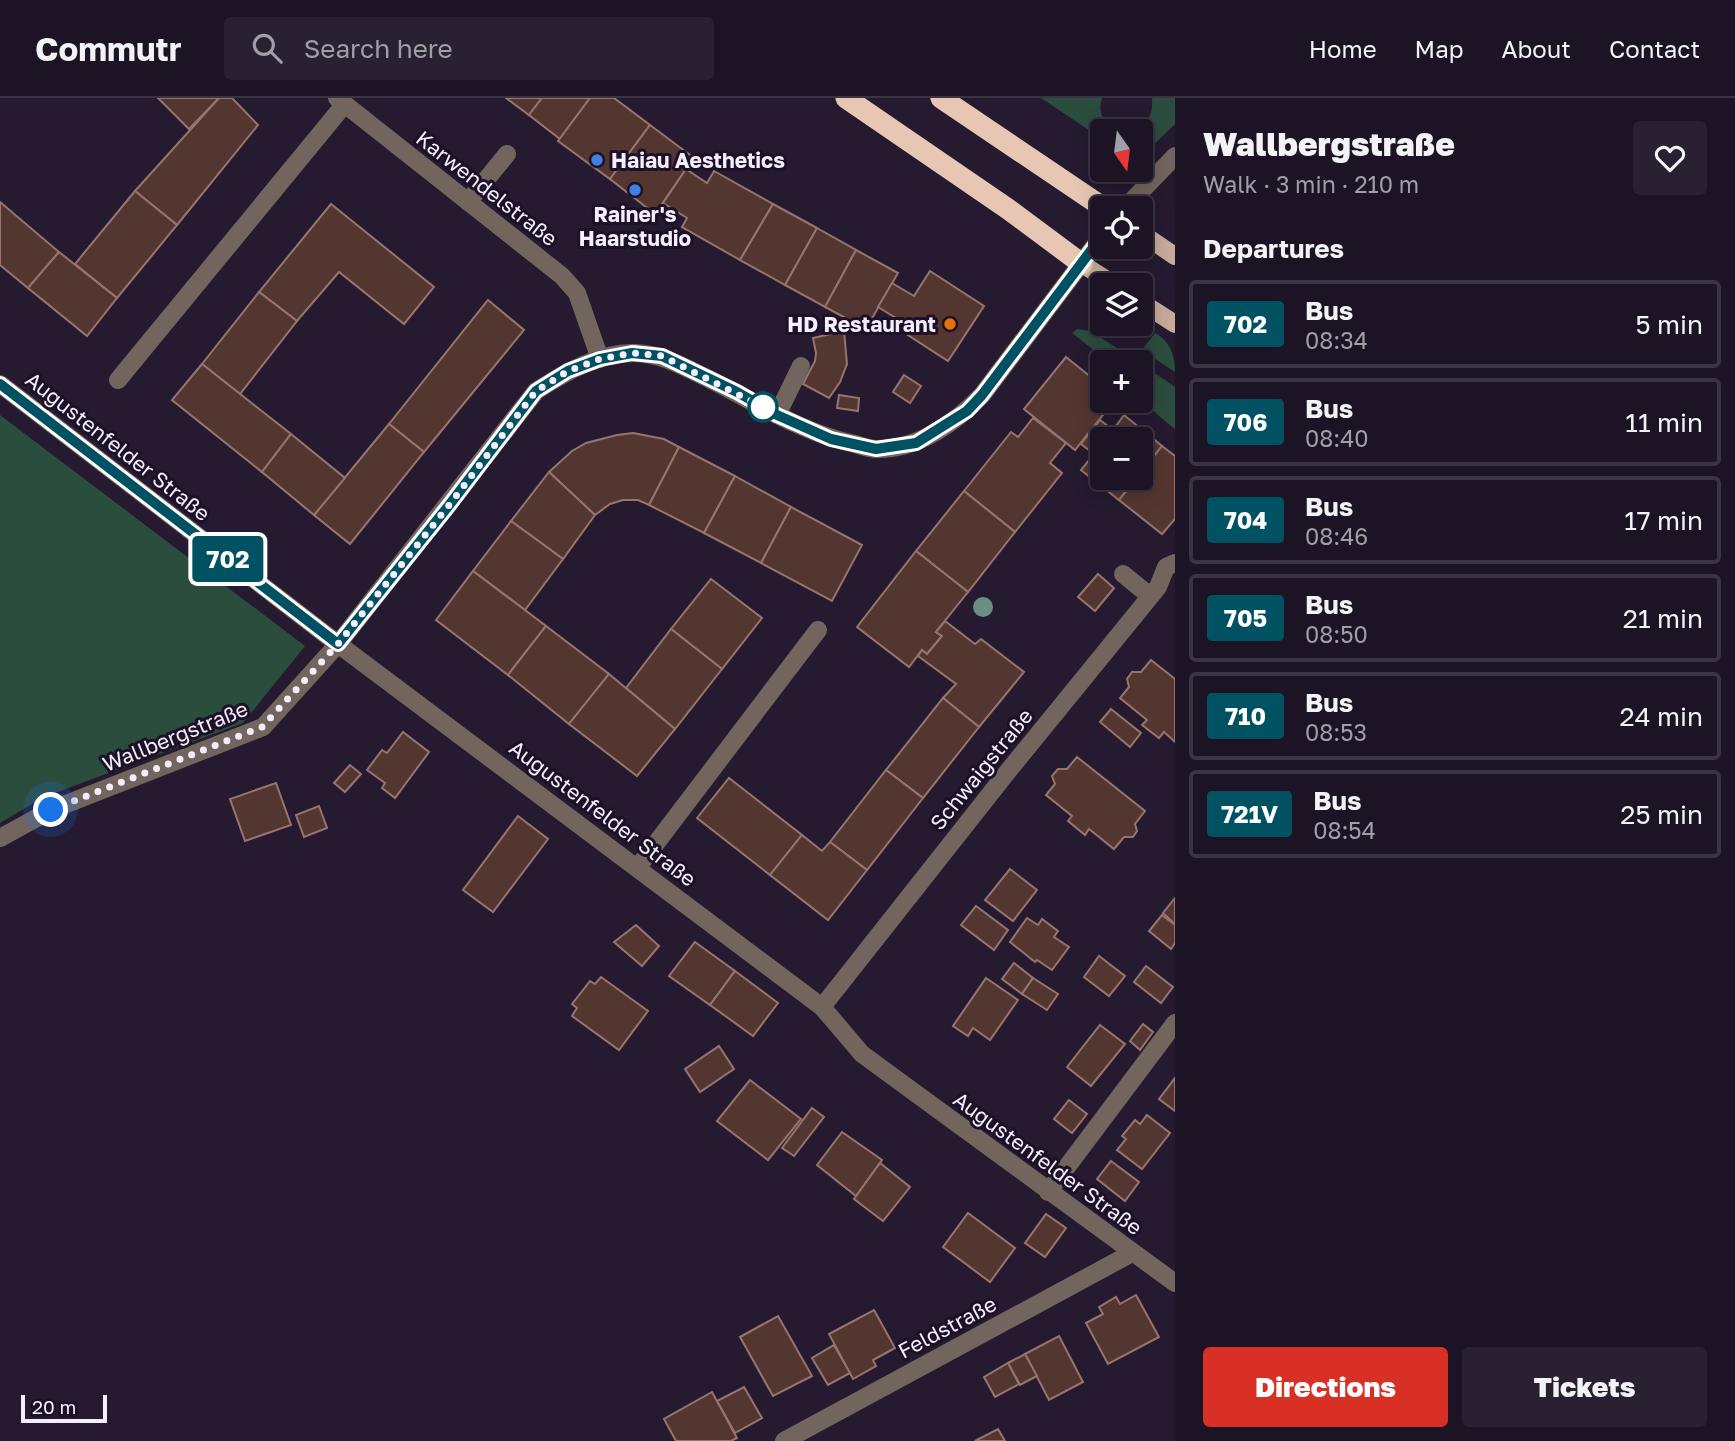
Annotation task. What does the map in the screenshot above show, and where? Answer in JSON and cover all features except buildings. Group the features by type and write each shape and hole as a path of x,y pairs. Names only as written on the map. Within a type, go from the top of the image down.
{"highway":[{"path":"846,98 1082,264"},
{"path":"941,98 1090,199"}],"main road":[{"path":"1153,241 1175,256"},
{"path":"1082,264 1096,273"},
{"path":"1153,310 1175,324"}],"street":[{"name":"Karwendelstraße","path":"118,380 341,101 562,276 577,293 600,359"},
{"path":"468,202 507,154"},
{"path":"1137,196 1175,156"},
{"name":"Wallbergstraße","path":"0,838 51,810 262,727 338,644 536,391 568,371 600,359 632,353 662,356 737,392 777,415 831,439 876,449 916,443 967,411 982,395 1090,253"},
{"path":"777,415 801,366"},
{"name":"Augustenfelder Straße","path":"0,384 338,644 822,1007 862,1054 1175,1283"},
{"name":"Schwaigstraße","path":"822,1007 1158,587 1166,567 1175,564"},
{"path":"1123,574 1150,596"},
{"path":"638,867 818,630"},
{"path":"1048,1192 1175,1023"},
{"name":"Feldstraße","path":"784,1441 1132,1254"}],"green space":[{"path":"1041,98 1102,98 1104,119 1090,119 1090,131"},
{"path":"1152,98 1175,98 1175,124 1153,145 1153,119 1148,119 1152,109"},
{"path":"1077,329 1090,331 1090,336 1099,336 1120,350 1094,350 1072,333"},
{"path":"1155,333 1164,340 1171,350 1175,372 1153,357 1153,350 1142,350"},
{"path":"1153,372 1175,387 1175,429 1153,410"},
{"path":"0,415 305,646 243,723 44,797 0,823"}],"bus line":[{"name":"702","path":"0,384 338,644 536,391 568,371 600,359 632,353 662,356 737,392 777,415 831,439 876,449 916,443 967,411 982,395 1090,253"}],"place":[{"name":"Haiau Aesthetics","path":"597,160"},
{"name":"Rainer's Haarstudio","path":"635,190"},
{"name":"HD Restaurant","path":"950,324"}],"route":[{"path":"51,810 262,727 338,644 536,391 568,371 600,359 632,353 662,356 763,407"}]}
